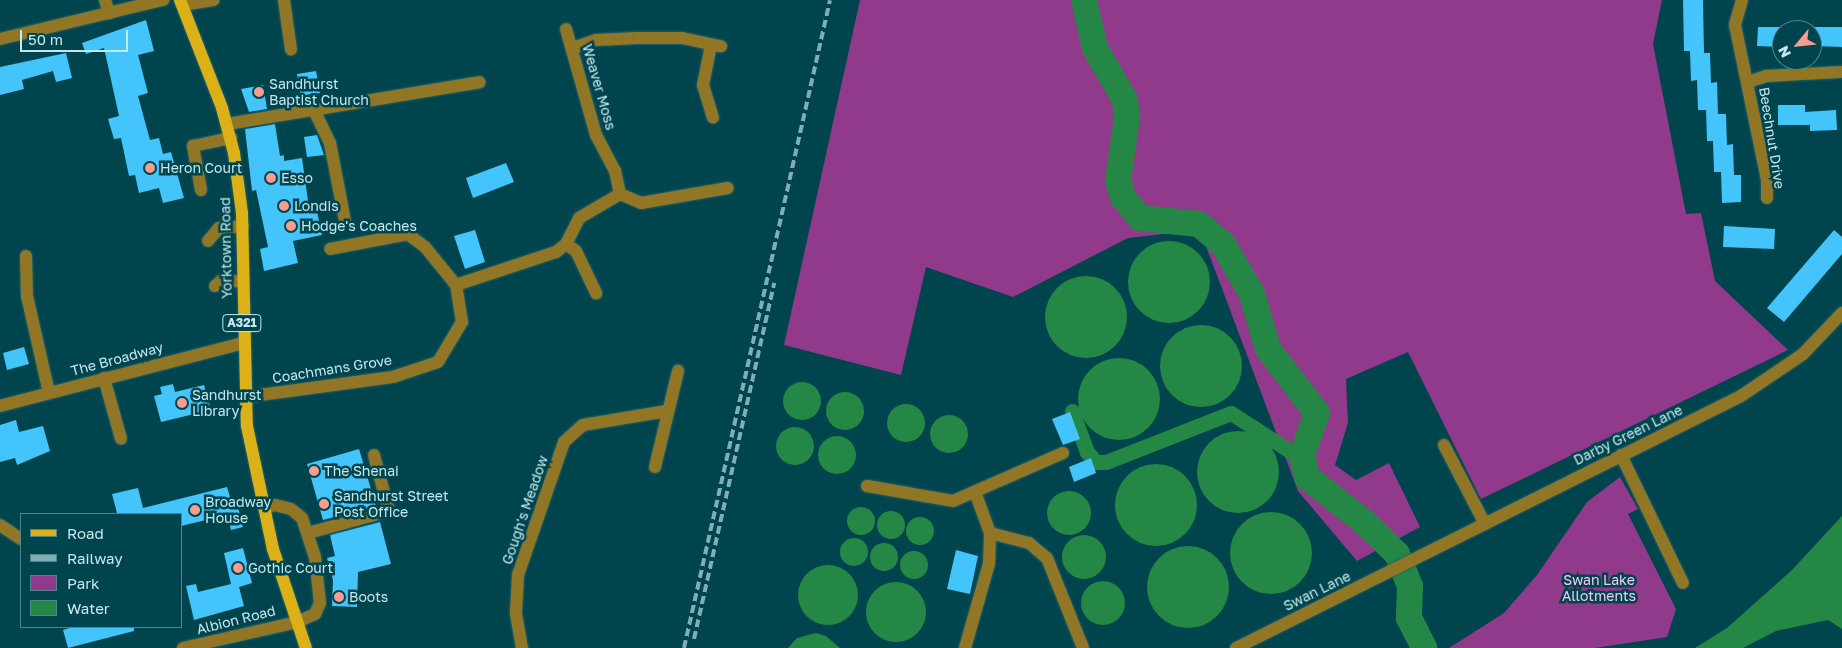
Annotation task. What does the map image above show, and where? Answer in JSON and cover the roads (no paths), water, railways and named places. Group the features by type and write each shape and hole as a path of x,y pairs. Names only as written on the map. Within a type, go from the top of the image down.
{"main road":[{"name":"Yorktown Road","path":"181,2 227,124 230,138 243,226 245,397 264,508 306,648"}],"street":[{"path":"105,0 109,13"},
{"path":"0,39 163,0"},
{"path":"181,2 214,0"},
{"path":"284,0 291,50"},
{"name":"Beechnut Drive","path":"1742,0 1735,25 1748,82 1767,198"},
{"name":"Weaver Moss","path":"566,29 573,48 596,135 615,172 620,194"},
{"path":"573,48 596,40 638,38 682,38 716,46 703,80 713,118"},
{"name":"Beechnut Drive","path":"1748,82 1767,76 1842,72"},
{"path":"227,124 480,82"},
{"path":"314,110 330,143 345,221"},
{"path":"201,190 193,146 230,138"},
{"path":"456,285 532,261 566,244 579,218 620,194 642,202 728,188"},
{"path":"208,241 220,228 243,226"},
{"name":"Coachmans Grove","path":"245,397 393,377 438,362 462,322 456,285 425,247 408,234 330,250"},
{"path":"566,244 576,251 596,293"},
{"path":"26,256 28,296 49,393"},
{"path":"215,286 222,280 243,282"},
{"name":"Darby Green Lane","path":"1410,560 1621,455 1770,377 1803,354 1842,314"},
{"name":"The Broadway","path":"0,406 243,343"},
{"path":"655,467 678,371"},
{"path":"104,378 121,439"},
{"name":"Gough's Meadow","path":"522,648 516,613 518,575 564,442 583,425 667,411"},
{"path":"1444,446 1485,524"},
{"path":"866,486 952,502 1063,453"},
{"path":"308,533 390,511 374,455"},
{"path":"1621,455 1683,583"},
{"path":"965,648 988,564 990,533 975,492"},
{"path":"264,508 275,505 291,509 302,518 308,533 320,604 314,614 297,622"},
{"path":"0,525 20,538"},
{"path":"990,533 1029,543 1047,558 1083,648"},
{"name":"Swan Lane","path":"1236,648 1410,560"},
{"name":"Albion Road","path":"183,648 297,622"}],"water":[{"path":"1169,241 1185,244 1198,253 1207,266 1210,282 1207,298 1198,311 1185,320 1169,323 1153,320 1140,311 1131,298 1128,282 1131,266 1140,253 1153,244"},
{"path":"1086,276 1102,279 1115,288 1124,301 1127,317 1124,333 1115,346 1102,355 1086,358 1070,355 1057,346 1048,333 1045,317 1048,301 1057,288 1070,279"},
{"path":"1201,325 1217,328 1230,337 1239,350 1242,366 1239,382 1230,395 1217,404 1201,407 1185,404 1172,395 1163,382 1160,366 1163,350 1172,337 1185,328"},
{"path":"1119,358 1135,361 1148,370 1157,383 1160,399 1157,415 1148,428 1135,437 1119,440 1103,437 1090,428 1081,415 1078,399 1081,383 1090,370 1103,361"},
{"path":"802,382 816,387 821,401 816,415 802,420 788,415 783,401 788,387"},
{"path":"845,392 859,397 864,411 859,425 845,430 831,425 826,411 831,397"},
{"path":"906,404 920,409 925,423 920,437 906,442 892,437 887,423 892,409"},
{"path":"949,415 963,420 968,434 963,448 949,453 935,448 930,434 935,420"},
{"path":"795,427 802,428 808,433 813,439 813,453 808,459 802,464 795,465 788,464 782,459 777,453 776,446 777,439 782,433 788,428"},
{"path":"1238,431 1254,434 1267,443 1276,456 1279,472 1276,488 1267,501 1254,510 1238,513 1222,510 1209,501 1200,488 1197,472 1200,456 1209,443 1222,434"},
{"path":"837,436 851,441 856,455 851,469 837,474 823,469 818,455 823,441"},
{"path":"1156,464 1172,467 1185,476 1194,489 1197,505 1194,521 1185,534 1172,543 1156,546 1140,543 1127,534 1118,521 1115,505 1118,489 1127,476 1140,467"},
{"path":"1069,491 1081,495 1087,501 1091,513 1087,525 1081,531 1069,535 1057,531 1051,525 1047,513 1051,501 1057,495"},
{"path":"861,507 871,511 875,521 871,531 861,535 851,531 847,521 851,511"},
{"path":"891,511 901,515 905,525 901,535 891,539 881,535 877,525 881,515"},
{"path":"1271,512 1287,515 1300,524 1309,537 1312,553 1309,569 1300,582 1287,591 1271,594 1255,591 1242,582 1233,569 1230,553 1233,537 1242,524 1255,515"},
{"path":"1842,516 1842,629 1828,620 1776,631 1743,648 1695,648 1727,628 1792,570"},
{"path":"920,517 930,521 934,531 930,541 920,545 910,541 906,531 910,521"},
{"path":"1084,535 1096,539 1102,545 1106,557 1102,569 1096,575 1084,579 1072,575 1066,569 1062,557 1066,545 1072,539"},
{"path":"854,538 864,542 868,552 864,562 854,566 844,562 840,552 844,542"},
{"path":"884,543 894,547 898,557 894,567 884,571 874,567 870,557 874,547"},
{"path":"1188,546 1204,549 1217,558 1226,571 1229,587 1226,603 1217,616 1204,625 1188,628 1172,625 1159,616 1150,603 1147,587 1150,571 1159,558 1172,549"},
{"path":"914,551 924,555 928,565 924,575 914,579 904,575 900,565 904,555"},
{"path":"822,565 834,565 845,570 853,578 858,589 856,607 845,620 834,625 822,625 811,620 803,612 798,601 798,589 803,578 811,570"},
{"path":"1103,581 1115,585 1121,591 1125,603 1121,615 1115,621 1103,625 1091,621 1085,615 1081,603 1085,591 1091,585"},
{"path":"890,582 902,582 913,587 921,595 926,606 924,624 913,637 902,642 890,642 879,637 871,629 866,618 866,606 871,595 879,587"},
{"path":"816,633 826,636 840,648 788,648 797,638"}],"waterway":[{"path":"1084,0 1095,48 1125,100 1127,117 1118,180 1123,197 1140,218 1199,224 1223,244 1252,294 1268,349 1317,413 1302,455 1307,477 1364,522 1397,554 1410,586 1409,618 1424,648"},
{"path":"1072,411 1087,452 1096,462 1106,462 1231,413 1302,459"}],"railway":[{"path":"684,648 830,0"},
{"path":"694,639 774,283"}],"place":[{"name":"Sandhurst Baptist Church","path":"259,92"},
{"name":"Heron Court","path":"150,168"},
{"name":"Esso","path":"271,178"},
{"name":"Londis","path":"284,206"},
{"name":"Hodge's Coaches","path":"291,226"},
{"name":"Sandhurst Library","path":"182,403"},
{"name":"The Shenai","path":"314,471"},
{"name":"Sandhurst Street Post Office","path":"324,504"},
{"name":"Broadway House","path":"195,510"},
{"name":"Gothic Court","path":"238,568"},
{"name":"Boots","path":"339,597"}],"park label":[{"name":"Swan Lake Allotments","path":"1599,588"}]}
